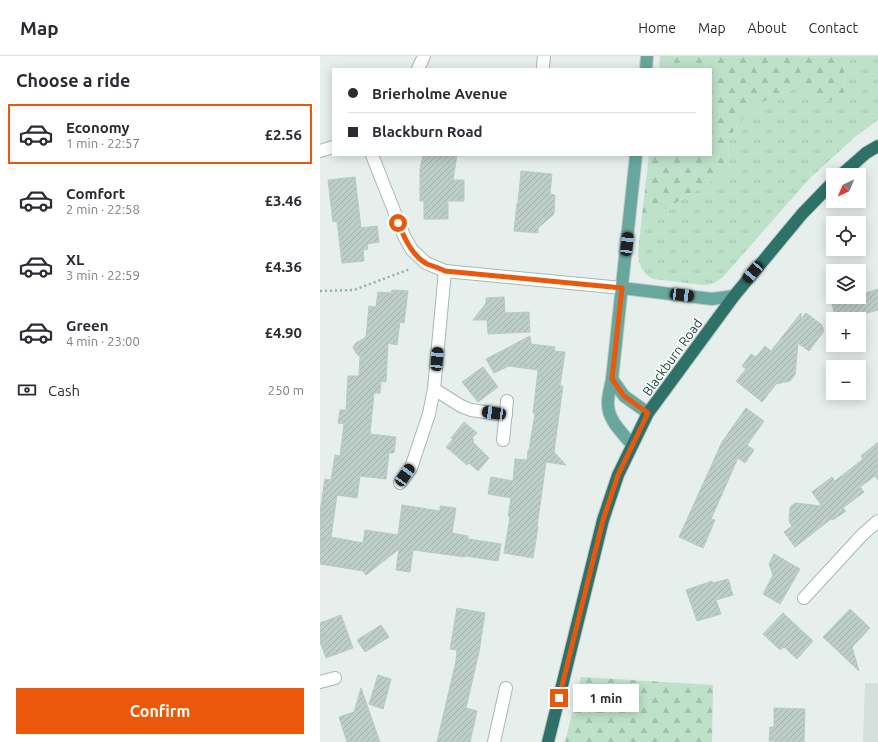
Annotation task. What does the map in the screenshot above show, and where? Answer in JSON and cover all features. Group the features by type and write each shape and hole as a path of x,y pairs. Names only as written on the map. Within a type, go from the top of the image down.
{"highway":[{"path":"849,168 866,153 878,146"},
{"name":"Blackburn Road","path":"548,742 603,520 618,475 648,413 734,296 802,214 826,189"}],"main road":[{"path":"646,68 647,56"},
{"path":"632,445 614,423 609,413 608,401 612,379 636,156"},
{"path":"622,288 712,299 734,296"},
{"path":"612,379 624,396 648,413"}],"street":[{"path":"418,68 424,56"},
{"path":"320,151 332,147"},
{"path":"372,156 404,236 412,250 426,263 445,271 622,288"},
{"path":"400,483 411,468 425,428 434,389 445,271"},
{"path":"434,389 461,406 471,410 506,415"},
{"path":"503,440 507,401"},
{"path":"804,598 862,535 878,521"},
{"path":"320,682 335,678"},
{"path":"494,742 506,688"}],"path":[{"path":"320,291 354,290 426,263"}],"shaded area":[{"path":"865,683 878,683 878,742 863,742"}],"green space":[{"path":"660,56 845,56 844,92 823,105 801,86 753,106 729,137 728,171 641,224 649,156 712,156 712,68 659,68"},
{"path":"845,56 878,56 878,120 856,136 808,180 719,280 712,284 704,285 653,279 646,274 639,262 638,255 641,224 728,171 729,137 753,106 801,86 844,92"},
{"path":"581,677 713,685 712,742 565,742"}],"building":[{"path":"423,156 457,156 453,180 464,180 464,201 448,201 448,219 424,219 424,201 420,201 420,169"},
{"path":"521,171 552,174 550,194 555,195 554,214 538,228 538,233 514,231"},
{"path":"355,177 361,228 377,226 379,242 367,244 368,249 363,250 364,261 342,263 337,221 333,222 328,180"},
{"path":"878,289 878,310 866,313 863,311 834,312 832,304 866,304 866,293"},
{"path":"392,290 408,291 404,323 400,322 397,345 388,343 386,382 381,381 380,393 374,393 370,434 396,437 394,453 389,453 386,479 360,476 357,498 337,495 331,537 363,543 365,530 398,535 402,505 440,511 440,506 456,508 452,533 468,536 468,539 501,544 498,561 413,550 410,572 396,570 399,549 366,575 363,571 320,564 320,512 325,479 331,480 335,455 340,456 344,424 338,423 340,410 346,410 348,376 359,376 360,357 353,347 356,343 366,337 369,306 376,307 378,292 391,293"},
{"path":"504,297 505,313 529,312 530,332 488,334 487,320 473,320 486,303 486,298"},
{"path":"801,313 801,319 806,313 822,325 824,331 809,351 798,343 795,375 790,381 776,384 762,402 736,381 746,369 742,366 751,354 756,357 765,346 771,351"},
{"path":"530,336 531,344 555,347 554,351 565,352 560,386 563,386 554,452 566,465 546,462 533,558 504,553 510,517 508,516 511,498 488,494 491,477 513,481 515,459 527,460 535,413 533,413 538,370 509,366 494,373 486,359"},
{"path":"483,367 498,387 478,402 462,382"},
{"path":"746,408 764,421 747,445 754,450 745,463 738,458 711,519 715,520 703,548 679,537 722,442"},
{"path":"464,422 477,433 472,438 474,440 473,442 489,458 478,471 469,463 467,465 446,447 453,439 451,438"},
{"path":"878,442 878,480 875,476 860,487 864,492 843,508 846,511 833,520 831,519 795,547 784,532 792,526 789,521 790,507 795,503 822,506 812,492 832,477 835,481 863,459 861,456"},
{"path":"774,554 800,569 780,604 763,594 773,575 769,564"},
{"path":"728,579 733,595 716,600 721,614 697,621 686,590 712,581 713,583"},
{"path":"457,608 485,613 479,652 466,708 477,711 470,742 437,742 456,661 457,650 450,649"},
{"path":"850,609 870,628 852,647 859,671 823,637"},
{"path":"783,613 813,641 797,659 784,647 780,650 763,634"},
{"path":"341,615 353,648 326,658 320,642 320,623"},
{"path":"381,625 389,637 365,652 357,640"},
{"path":"378,675 391,679 383,709 369,704"},
{"path":"361,688 380,742 347,742 339,717 354,712"},
{"path":"774,708 805,709 804,742 769,741 770,727 774,727"}],"route":[{"path":"398,223 412,250 426,263 445,271 622,288 612,379 617,389 624,396 648,413 618,475 603,520 559,698"}]}
